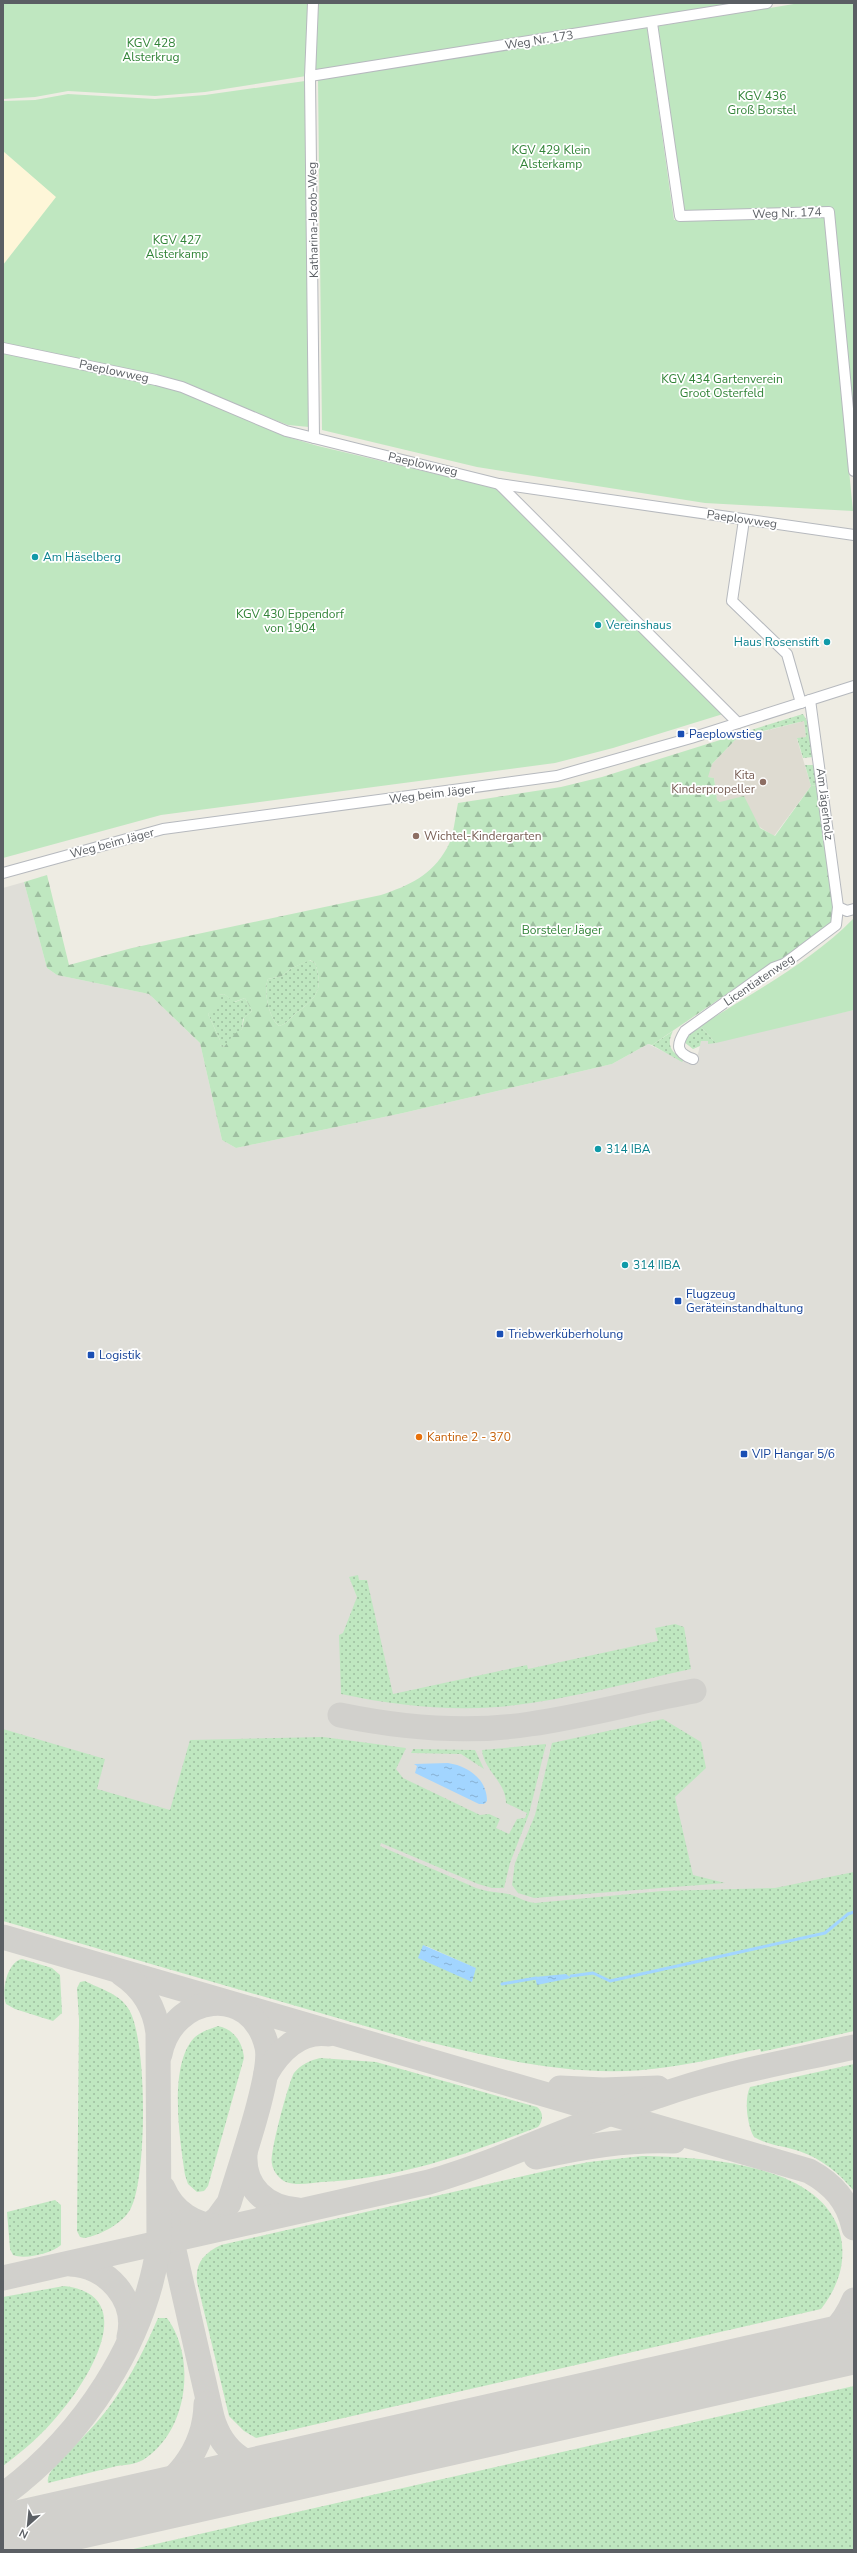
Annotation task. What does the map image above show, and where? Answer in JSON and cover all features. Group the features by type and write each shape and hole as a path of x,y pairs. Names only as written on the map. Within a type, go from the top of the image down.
{"street":[{"name":"Katharina-Jacob-Weg","path":"313,3 310,76 314,438"},
{"name":"Weg Nr. 173","path":"310,76 652,23 768,3"},
{"name":"Weg Nr. 174","path":"652,23 680,216 829,212 854,471"},
{"name":"Paeplowweg","path":"3,348 156,380 182,387 286,431 499,484 854,535"},
{"path":"499,484 738,723"},
{"name":"Am Jägerholz","path":"744,520 732,601 787,654 806,701 838,907"},
{"name":"Weg beim Jäger","path":"3,873 163,829 557,776 600,765 854,686"},
{"path":"838,907 847,911 854,909"},
{"name":"Licentiatenweg","path":"693,1059 681,1053 678,1048 678,1042 685,1030 773,968 784,964 836,925 838,907"}],"shaded area":[{"path":"3,151 57,197 3,265"},
{"name":"Kita Kinderpropeller","path":"804,721 806,737 797,739 811,786 774,836 717,800 714,778 707,777 712,764 737,738"},
{"path":"24,882 47,968 57,975 149,994 200,1043 222,1140 236,1148 403,1113 612,1064 648,1044 689,1064 698,1054 701,1041 708,1041 854,1010 854,1881 607,1930 169,1826 3,1778 3,888"}],"green space":[{"name":"KGV 428 Alsterkrug","path":"3,3 767,3 205,92 155,96 68,91 35,97 3,99"},
{"name":"KGV 436 Groß Borstel","path":"800,3 854,3 854,431 833,208 683,211 658,26"},
{"name":"KGV 434 Gartenverein Groot Osterfeld","path":"647,27 674,220 824,217 853,511 705,503 477,467 322,430 318,79"},
{"name":"KGV 427 Alsterkamp","path":"305,81 309,427 288,425 157,376 3,343 3,265 56,197 3,151 3,101 35,100 68,94 155,99 205,95"},
{"name":"KGV 430 Eppendorf von 1904","path":"3,353 152,383 181,391 284,436 318,446 495,488 723,714 613,748 555,763 161,815 3,858"},
{"path":"803,714 807,721 813,757 803,758 797,738 806,737 804,721 751,734 751,730"},
{"name":"Borsteler Jäger","path":"736,735 737,738 712,764 708,777 714,778 717,800 720,802 744,796 760,828 775,836 811,786 817,785 836,922 789,958 772,963 652,1045 648,1044 612,1064 403,1113 236,1148 222,1140 200,1043 149,994 57,975 47,968 24,882 47,875 69,965 132,948 381,895 419,878 427,873 441,858 447,848 453,832 458,803 561,787 602,777","holes":["310,960 315,963 318,972 319,980 317,992 309,1003 279,1026 272,1017 268,1004 266,990 268,979 282,976 290,969","224,994 234,1002 245,998 252,1011 244,1018 242,1029 234,1034 224,1047 220,1045 220,1040 208,1014 219,1004 219,995"]},
{"path":"805,765 814,765 817,785 811,786"},
{"path":"854,918 854,1010 716,1043 700,1026 800,963 837,934"},
{"path":"309,960 315,963 318,972 319,980 317,992 309,1003 279,1026 272,1017 268,1004 266,990 268,979 282,976 290,969"},
{"path":"224,994 235,1002 245,998 252,1011 243,1019 242,1029 224,1047 220,1045 220,1040 208,1014 219,1001 219,995"},
{"path":"700,1026 716,1043 708,1044 708,1041 701,1041 700,1046 693,1049 684,1042 684,1036"},
{"path":"673,1031 670,1040 671,1048 684,1060 682,1062 652,1045"},
{"path":"358,1575 359,1580 367,1580 393,1694 527,1665 528,1669 658,1641 655,1628 675,1624 684,1627 691,1669 571,1696 498,1707 438,1708 399,1704 341,1694 339,1635 343,1633 357,1597 349,1577"},
{"path":"663,1719 701,1742 706,1768 675,1797 693,1875 725,1883 534,1898 518,1893 512,1885 515,1863 535,1815 552,1743"},
{"path":"3,1729 105,1759 97,1789 170,1810 190,1740 323,1737 406,1748 396,1769 403,1778 480,1815 489,1814 500,1819 496,1828 509,1834 517,1819 525,1818 527,1813 506,1803 503,1789 487,1764 482,1750 546,1744 529,1814 510,1863 504,1888 492,1888 478,1884 381,1843 380,1846 476,1888 511,1895 535,1903 662,1891 775,1888 854,1872 854,2031 761,2052 760,2049 668,2067 605,2071 543,2066 512,2061 421,2040 420,2042 3,1921","holes":["424,1945 475,1968 472,1982"]},
{"path":"413,1749 475,1750 484,1769 461,1754 411,1753"},
{"path":"22,1959 52,1968 60,1975 62,2013 53,2021 15,2009 6,2004 4,1992 6,1978 12,1965"},
{"path":"85,1981 114,1995 128,2008 135,2024 139,2047 143,2107 140,2168 136,2192 131,2208 128,2214 117,2224 97,2235 84,2238 80,2237 77,2231 79,2020 77,1988 80,1982"},
{"path":"218,2026 233,2033 240,2042 244,2058 208,2186 204,2191 197,2192 188,2184 185,2175 179,2124 178,2085 181,2066 186,2051 194,2038 202,2032"},
{"path":"320,2058 376,2062 537,2107 541,2111 542,2119 538,2127 485,2147 432,2164 378,2176 350,2180 304,2184 286,2182 283,2181 275,2172 272,2164 273,2147 280,2118 294,2073 306,2063"},
{"path":"854,2064 854,2191 842,2178 823,2162 799,2151 765,2142 754,2137 747,2112 747,2098 750,2087"},
{"path":"642,2156 696,2159 758,2169 787,2179 812,2194 831,2213 841,2238 842,2248 839,2276 832,2293 821,2309 256,2438 244,2431 229,2416 197,2282 199,2264 205,2255 210,2251 221,2245 563,2167 589,2162"},
{"path":"55,2200 61,2205 61,2245 51,2251 38,2255 24,2257 13,2255 10,2249 7,2212"},
{"path":"64,2286 87,2293 100,2305 104,2322 102,2341 94,2361 71,2399 40,2435 3,2466 3,2297"},
{"path":"158,2318 167,2318 176,2335 182,2354 184,2374 183,2394 178,2414 170,2432 158,2448 143,2460 48,2483 48,2477 51,2471 96,2423 127,2381"},
{"path":"854,2386 854,2550 129,2550"}],"water":[{"path":"448,1763 463,1767 480,1780 486,1793 487,1801 484,1804 479,1804 415,1773 417,1766 414,1764"},
{"path":"423,1945 476,1968 472,1982 418,1958"},
{"path":"566,1974 571,1978 537,1985 535,1977"}],"waterway":[{"path":"571,1976 593,1973 610,1981 825,1933 848,1914 854,1912"},
{"path":"502,1984 536,1978"}],"taxiway":[{"path":"340,1715 364,1720 411,1726 482,1729 551,1721 694,1691"},
{"path":"3,1937 809,2171 818,2176 838,2194 848,2210 854,2228"},
{"path":"3,2495 32,2471 59,2445 84,2416 106,2384 125,2351 140,2316 152,2280 159,2243 158,2033 154,2015 147,1999 136,1985 122,1974"},
{"path":"160,2054 167,2034 180,2018 195,2008 212,2004 230,2005 246,2012 259,2026 267,2047 265,2078 260,2100 229,2203 218,2218 200,2232"},
{"path":"266,2074 277,2057 291,2044 308,2035 328,2034"},
{"path":"3,2278 429,2182 487,2163 600,2117 682,2088 755,2068 854,2047"},
{"path":"560,2088 603,2090 658,2088"},
{"path":"536,2157 605,2144 639,2141 674,2141"},
{"path":"245,2154 245,2166 248,2176 252,2186 259,2194 276,2205 298,2210"},
{"path":"163,2188 167,2197 179,2211 186,2216 202,2224 221,2227"},
{"path":"168,2224 212,2417 217,2430 230,2450 239,2458 261,2468 287,2471"},
{"path":"70,2264 84,2266 96,2271 117,2287 129,2310 131,2323 129,2337"},
{"path":"800,2355 817,2345 839,2326 850,2310 854,2300"},
{"path":"133,2506 162,2488 174,2478 184,2466 200,2437 206,2404"}],"runway":[{"path":"3,2535 854,2343"}],"place":[{"name":"Am Häselberg","path":"35,557"},
{"name":"Vereinshaus","path":"598,625"},
{"name":"Haus Rosenstift","path":"827,642"},
{"name":"Paeplowstieg","path":"681,734"},
{"name":"Kita Kinderpropeller","path":"763,782"},
{"name":"Wichtel-Kindergarten","path":"416,836"},
{"name":"314 IBA","path":"598,1149"},
{"name":"314 IIBA","path":"625,1265"},
{"name":"Flugzeug Geräteinstandhaltung","path":"678,1301"},
{"name":"Triebwerküberholung","path":"500,1334"},
{"name":"Logistik","path":"91,1355"},
{"name":"Kantine 2 - 370","path":"419,1437"},
{"name":"VIP Hangar 5/6","path":"744,1454"}],"park label":[{"name":"KGV 429 Klein Alsterkamp","path":"551,157"}]}
